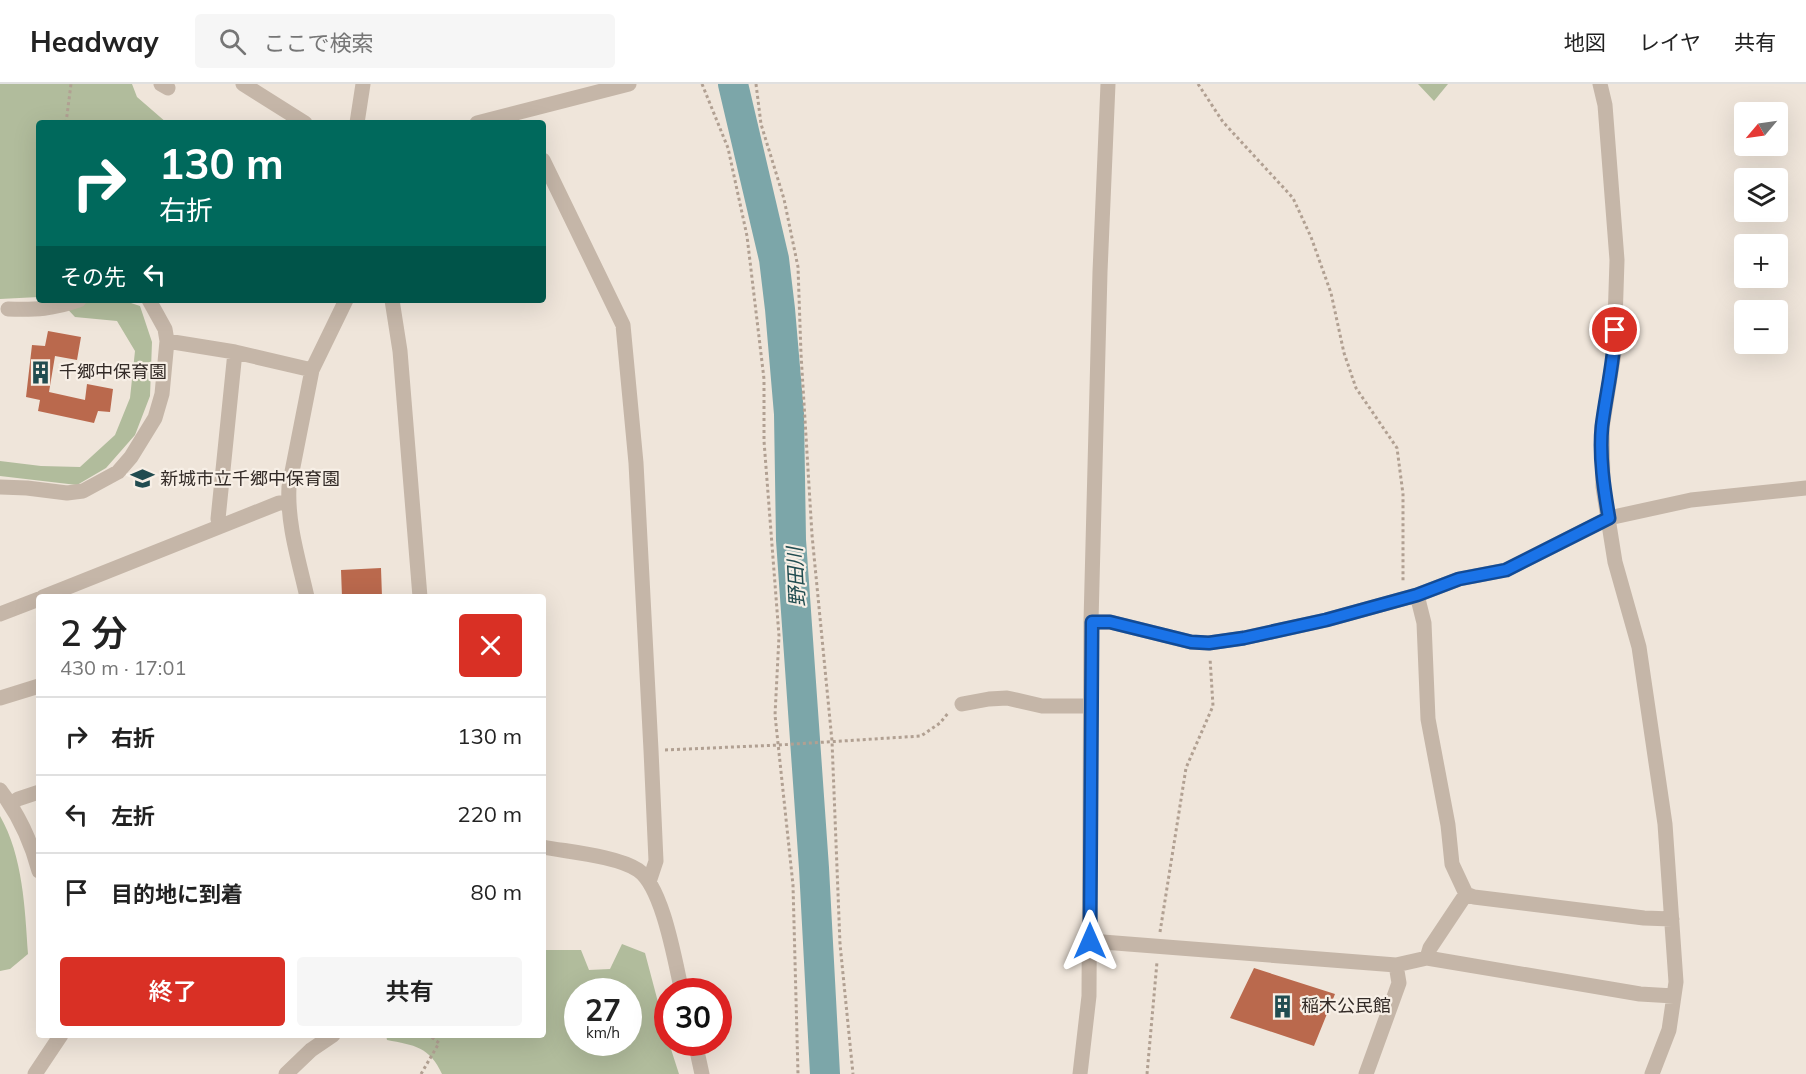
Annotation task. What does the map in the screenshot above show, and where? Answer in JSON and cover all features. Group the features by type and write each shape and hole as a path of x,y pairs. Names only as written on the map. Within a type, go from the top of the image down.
{"street":[{"path":"243,84 264,95 301,120"},
{"path":"357,120 363,84"},
{"path":"505,120 523,118 630,84"},
{"path":"1080,1074 1089,996 1090,706 1100,272 1108,84"},
{"path":"1600,84 1605,105 1617,260 1614,353 1602,428 1603,487 1615,562 1639,647 1665,824 1676,982 1669,1030 1652,1074"},
{"path":"546,166 623,325 636,463 651,750 656,861 649,882"},
{"path":"8,309 41,310 58,308 72,303"},
{"path":"0,487 67,493 83,491 118,472 131,457 154,418 162,394 167,341 165,329 151,303"},
{"path":"306,594 288,503 290,487 312,370 345,303"},
{"path":"392,303 400,351 420,594"},
{"path":"167,341 235,352 312,370"},
{"path":"221,526 218,519 235,352"},
{"path":"1092,622 1110,622 1191,642 1209,643 1244,638 1326,620 1410,597 1459,579 1506,570 1609,518 1691,500 1806,488"},
{"path":"51,594 279,503 288,503"},
{"path":"1410,597 1424,623 1428,719 1448,825 1452,864 1466,894 1474,897 1644,918 1672,918"},
{"path":"0,614 36,600"},
{"path":"0,698 36,687"},
{"path":"962,704 1007,698 1042,706 1090,706"},
{"path":"0,790 11,804 27,834 36,862"},
{"path":"11,804 36,793"},
{"path":"546,847 614,861 638,870 649,882 662,910 679,978"},
{"path":"1427,958 1430,948 1466,894"},
{"path":"1090,941 1396,965 1427,958 1640,994 1674,996"},
{"path":"1366,1074 1399,983 1396,965"},
{"path":"34,1074 59,1038"},
{"path":"286,1074 311,1050 329,1038"},
{"path":"698,1056 702,1074"}],"path":[{"path":"66,120 71,84"},
{"path":"702,84 728,148 747,236 764,379 764,441 779,636 776,715 793,885 798,1074"},
{"path":"756,84 761,124 784,199 798,267 812,535 832,741 840,944 853,1074"},
{"path":"1198,84 1223,122 1293,198 1311,237 1331,293 1344,353 1356,388 1397,448 1403,494 1410,597"},
{"path":"1146,1074 1158,946 1186,768 1213,706 1209,643"},
{"path":"651,750 779,746 921,736 940,723 953,708 962,704"},
{"path":"421,1074 439,1043 433,1038"}],"green space":[{"path":"0,84 132,84 137,97 164,120 36,120 36,297 0,299"},
{"path":"1418,84 1448,84 1434,101"},
{"path":"62,303 131,303 140,306 152,342 150,396 135,435 106,468 77,485 0,476 0,461 41,466 80,467 115,435 130,398 135,351 117,321 75,317"},
{"path":"0,816 14,848 22,883 28,954 10,969 0,971"},
{"path":"622,944 645,953 654,987 654,1056 673,1056 679,1074 442,1074 432,1058 420,1049 387,1040 387,1038 546,1038 546,950 581,950 589,970 610,969"}],"building":[{"name":"千郷中保育園","path":"48,331 81,337 77,360 55,356 49,392 85,400 87,384 113,389 110,412 98,411 94,423 38,411 40,400 26,397 32,345 45,346"},
{"path":"381,568 382,594 342,594 341,570"},
{"name":"稲木公民館","path":"1254,968 1335,994 1314,1046 1230,1018"}],"waterway":[{"name":"野田川","path":"733,84 774,259 780,309 789,414 791,540 814,868 825,1074"}],"place":[{"name":"千郷中保育園","path":"41,372"},
{"name":"新城市立千郷中保育園","path":"142,479"},
{"name":"稲木公民館","path":"1283,1006"}],"route":[{"path":"1090,941 1092,622 1110,622 1191,642 1209,643 1244,638 1326,620 1417,595 1459,579 1506,570 1609,518 1603,487 1602,428 1614,353 1615,330"}]}
